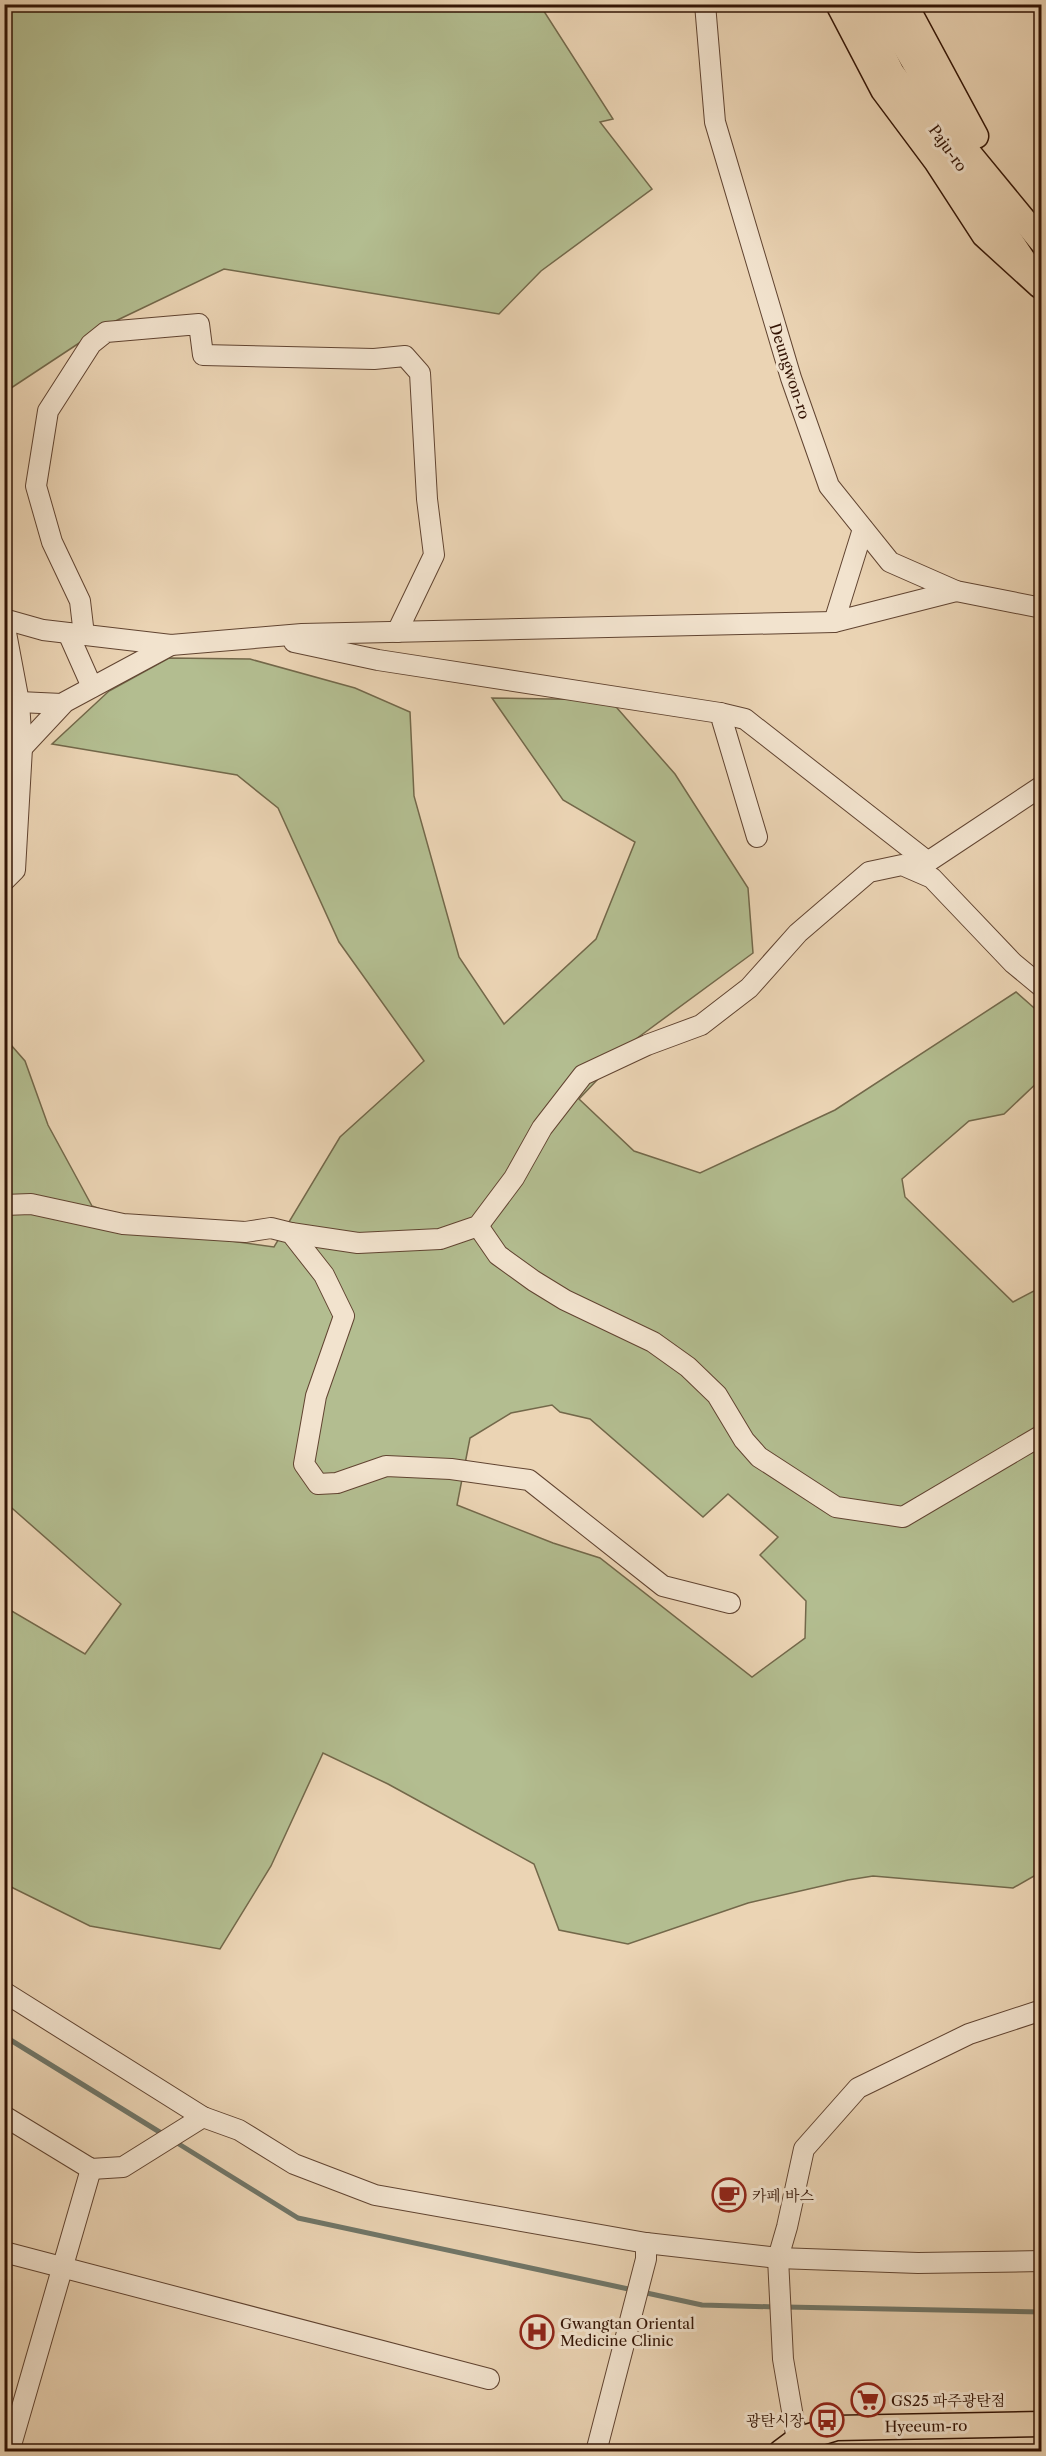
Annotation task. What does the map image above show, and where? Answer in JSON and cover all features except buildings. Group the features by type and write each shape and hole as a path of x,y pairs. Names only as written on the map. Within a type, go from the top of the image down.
{"main road":[{"path":"838,4 883,90 936,161 984,235 1041,288"},
{"name":"Paju-ro","path":"858,4 892,73 972,182 1041,288"},
{"name":"Paju-ro","path":"880,4 963,146 1011,202 1041,242"},
{"path":"905,4 1011,202"},
{"name":"Hyeeum-ro","path":"789,2446 836,2428 1041,2424"}],"street":[{"name":"Deungwon-ro","path":"705,4 715,122 791,378 829,486 890,562 956,591 1041,608"},
{"path":"92,687 76,634 80,601 52,542 36,486 48,411 91,344 106,332 199,324 203,355 374,359 405,356 420,373 427,500 434,555 397,632"},
{"path":"834,622 863,529"},
{"path":"4,881 15,870 13,751 19,702 4,620 43,630 171,645 272,637 397,632 834,622 956,591"},
{"path":"272,637 378,660 720,713 745,719 922,866 1013,963 1041,987"},
{"path":"13,751 62,704 171,645"},
{"path":"19,702 62,704"},
{"path":"720,713 757,837"},
{"path":"4,1205 31,1204 123,1224 245,1232 271,1228 358,1243 440,1239 478,1226 514,1178 542,1128 583,1075 647,1045 701,1025 749,988 798,933 869,872 902,865 922,866 1041,786"},
{"path":"478,1226 498,1255 534,1281 565,1300 653,1342 687,1367 717,1395 744,1440 759,1456 836,1507 903,1517 1041,1435"},
{"path":"291,1233 324,1275 344,1316 316,1396 304,1464 318,1484 337,1483 386,1467 451,1469 529,1480 663,1586 730,1603"},
{"path":"4,1992 203,2117 239,2130 294,2164 375,2195 646,2251 779,2267 1041,2261"},
{"path":"789,2446 779,2267 804,2148 858,2088 969,2034 1041,2010"},
{"path":"4,2116 91,2169 123,2167 203,2117"},
{"path":"9,2451 91,2169"},
{"path":"596,2451 646,2251"},
{"path":"4,2252 489,2379"}],"green space":[{"path":"5,5 540,5 613,119 600,122 652,189 541,271 499,314 224,269 105,326 5,392"},
{"path":"169,658 250,659 355,688 410,712 414,796 459,957 504,1024 596,939 635,842 563,800 492,698 610,700 675,774 748,888 753,953 636,1039 579,1099 634,1151 700,1173 835,1110 1016,992 1041,1014 1041,1079 1004,1114 969,1121 902,1179 905,1197 1013,1302 1034,1291 1041,1283 1041,1872 1013,1888 873,1876 848,1880 748,1903 628,1944 559,1930 534,1864 388,1784 323,1753 271,1866 220,1949 90,1926 5,1884 5,1607 85,1654 121,1604 5,1502 4,1037 25,1061 48,1125 92,1206 167,1232 274,1247 340,1137 424,1061 339,942 278,808 237,775 52,744 109,691","holes":["552,1405 560,1412 590,1419 703,1517 728,1494 778,1537 760,1555 806,1601 805,1638 752,1677 600,1558 553,1543 457,1505 470,1438 511,1413"]}],"waterway":[{"path":"4,2036 166,2136"},
{"path":"174,2141 298,2218 633,2290"},
{"path":"642,2292 702,2305 776,2307"},
{"path":"785,2307 1042,2312"}],"place":[{"name":"카페 바스","path":"729,2195"},
{"name":"Gwangtan Oriental Medicine Clinic","path":"537,2332"},
{"name":"GS25 파주광탄점","path":"868,2400"},
{"name":"광탄시장","path":"827,2420"}]}
